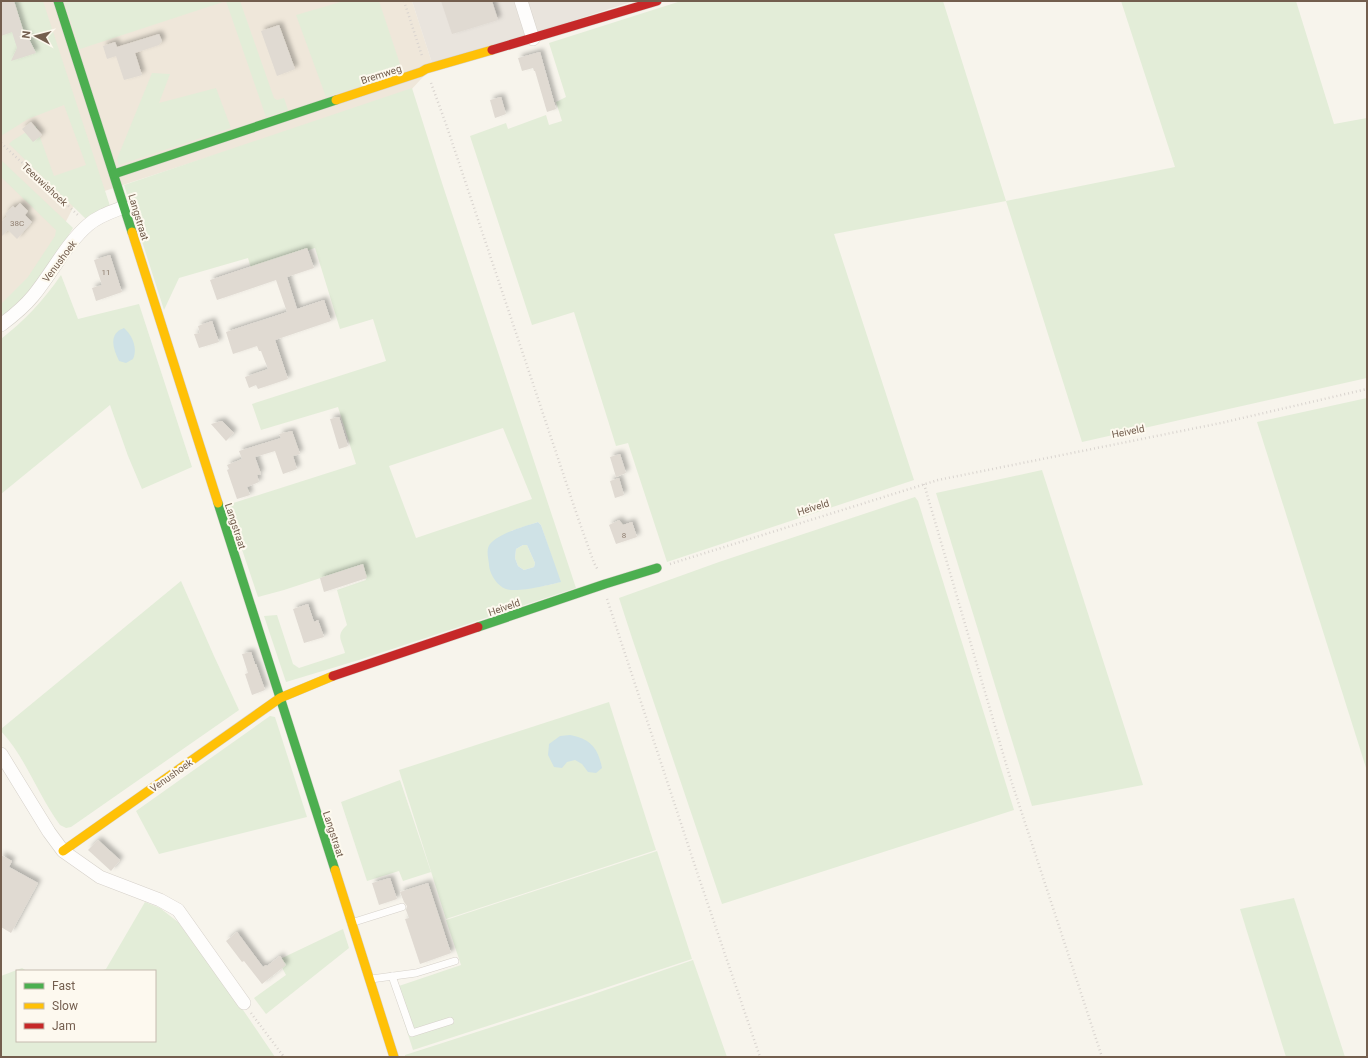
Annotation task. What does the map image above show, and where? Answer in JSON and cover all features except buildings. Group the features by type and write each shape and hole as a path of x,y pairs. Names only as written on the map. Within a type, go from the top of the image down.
{"street":[{"name":"Langstraat","path":"58,1 394,1057"},
{"path":"521,1 533,39"},
{"name":"Bremweg","path":"114,174 421,72 426,69 533,39 657,1"},
{"name":"Venushoek","path":"1,325 33,296 73,241 88,225 108,213 124,207"},
{"name":"Heiveld","path":"280,698 333,676 605,584 657,568"},
{"name":"Venushoek","path":"63,851 280,698"},
{"path":"1,754 48,832 63,851 100,877 160,900 178,910 244,1003"}],"lane":[{"path":"351,923 402,906"},
{"path":"369,979 416,973 455,961"},
{"path":"392,976 412,1033 450,1021"}],"path":[{"path":"404,1 594,563 605,584 608,605 760,1057"},
{"name":"Teeuwishoek","path":"1,143 88,225"},
{"name":"Heiveld","path":"657,568 938,480 1221,423 1367,389"},
{"path":"924,484 1009,774 1102,1057"},
{"path":"244,1003 284,1057"}],"shaded area":[{"path":"1,1 412,1 433,66 410,91 77,200 44,264 1,307"},
{"path":"412,1 634,1 433,66"},
{"path":"124,328 132,338 135,350 133,359 126,363 119,361 113,342 116,334"},
{"path":"538,522 541,525 561,582 541,587 518,590 506,589 494,579 490,571 488,548 494,540 500,536","holes":["523,545 527,545 535,563 534,567 524,570 518,566 515,558 516,549"]},
{"path":"570,735 583,739 595,749 602,768 596,773 588,772 582,764 575,760 567,762 562,768 554,767 548,755 549,744 560,736"}],"green space":[{"path":"1,1 43,1 110,206 87,220 9,144 36,126 54,176 86,165 64,105 28,119 1,136"},
{"path":"64,1 226,1 80,49"},
{"path":"226,1 240,1 274,98 277,100 284,98 288,110 266,117"},
{"path":"344,1 379,1 403,73 326,97 296,15"},
{"path":"681,1 943,1 1006,201 834,234 914,480 667,562 628,443 616,446 574,312 532,325 470,136 506,123 508,129 546,115 549,125 562,121 556,102 566,97 549,43"},
{"path":"1121,1 1296,1 1334,124 1367,118 1367,378 1082,442 1006,201 1175,167"},
{"path":"152,73 170,74 159,103 216,88 231,128 119,165 117,159"},
{"path":"412,88 576,588 359,660 286,682 264,616 277,615 293,664 299,668 345,653 340,635 347,625 337,590 366,580 360,565 258,597 227,505 356,464 338,407 261,430 252,404 386,361 373,319 340,329 315,248 251,268 248,258 179,278 164,310 124,185","holes":["503,428 532,499 416,538 389,466","538,522 541,525 560,582 520,589 506,589 511,531"]},
{"path":"1,160 73,228 43,276 23,299 1,317 1,304 28,277 55,236 56,230 1,177"},
{"path":"61,275 78,319 139,304 192,467 142,489 128,456 110,405 1,494 1,339 33,310"},
{"path":"1367,398 1367,771 1257,422"},
{"path":"1042,470 1143,785 1032,806 936,493"},
{"path":"915,497 918,501 1014,810 722,904 619,598 719,562"},
{"path":"523,545 527,545 535,563 534,567 524,570 518,566 515,558 516,549"},
{"path":"181,581 239,710 71,827 66,828 60,825 52,813 18,753 1,729"},
{"path":"609,702 656,850 446,919 399,770"},
{"path":"270,716 275,717 307,817 159,854 136,811"},
{"path":"400,780 431,872 403,881 399,871 367,881 341,802"},
{"path":"657,851 692,959 413,1050 393,988 461,965 446,920"},
{"path":"1294,898 1345,1057 1286,1057 1240,909"},
{"path":"145,902 160,908 178,922 239,1004 275,1057 1,1057 1,976 16,970 16,1042 156,1042 156,970 103,970 106,969"},
{"path":"343,929 349,948 266,1014 254,998 286,975 278,960"},
{"path":"693,960 727,1057 405,1057 405,1055 591,995"}],"traffic: fast":[{"path":"58,1 132,232"},
{"path":"114,174 336,100"},
{"path":"218,503 335,870"},
{"path":"478,627 657,568"}],"traffic: slow":[{"path":"336,100 421,72 426,69 492,50"},
{"path":"132,232 218,503"},
{"path":"63,851 280,698 333,676"},
{"path":"335,870 394,1057"}],"traffic: jam":[{"path":"492,50 657,1"},
{"path":"333,676 478,627"}]}
